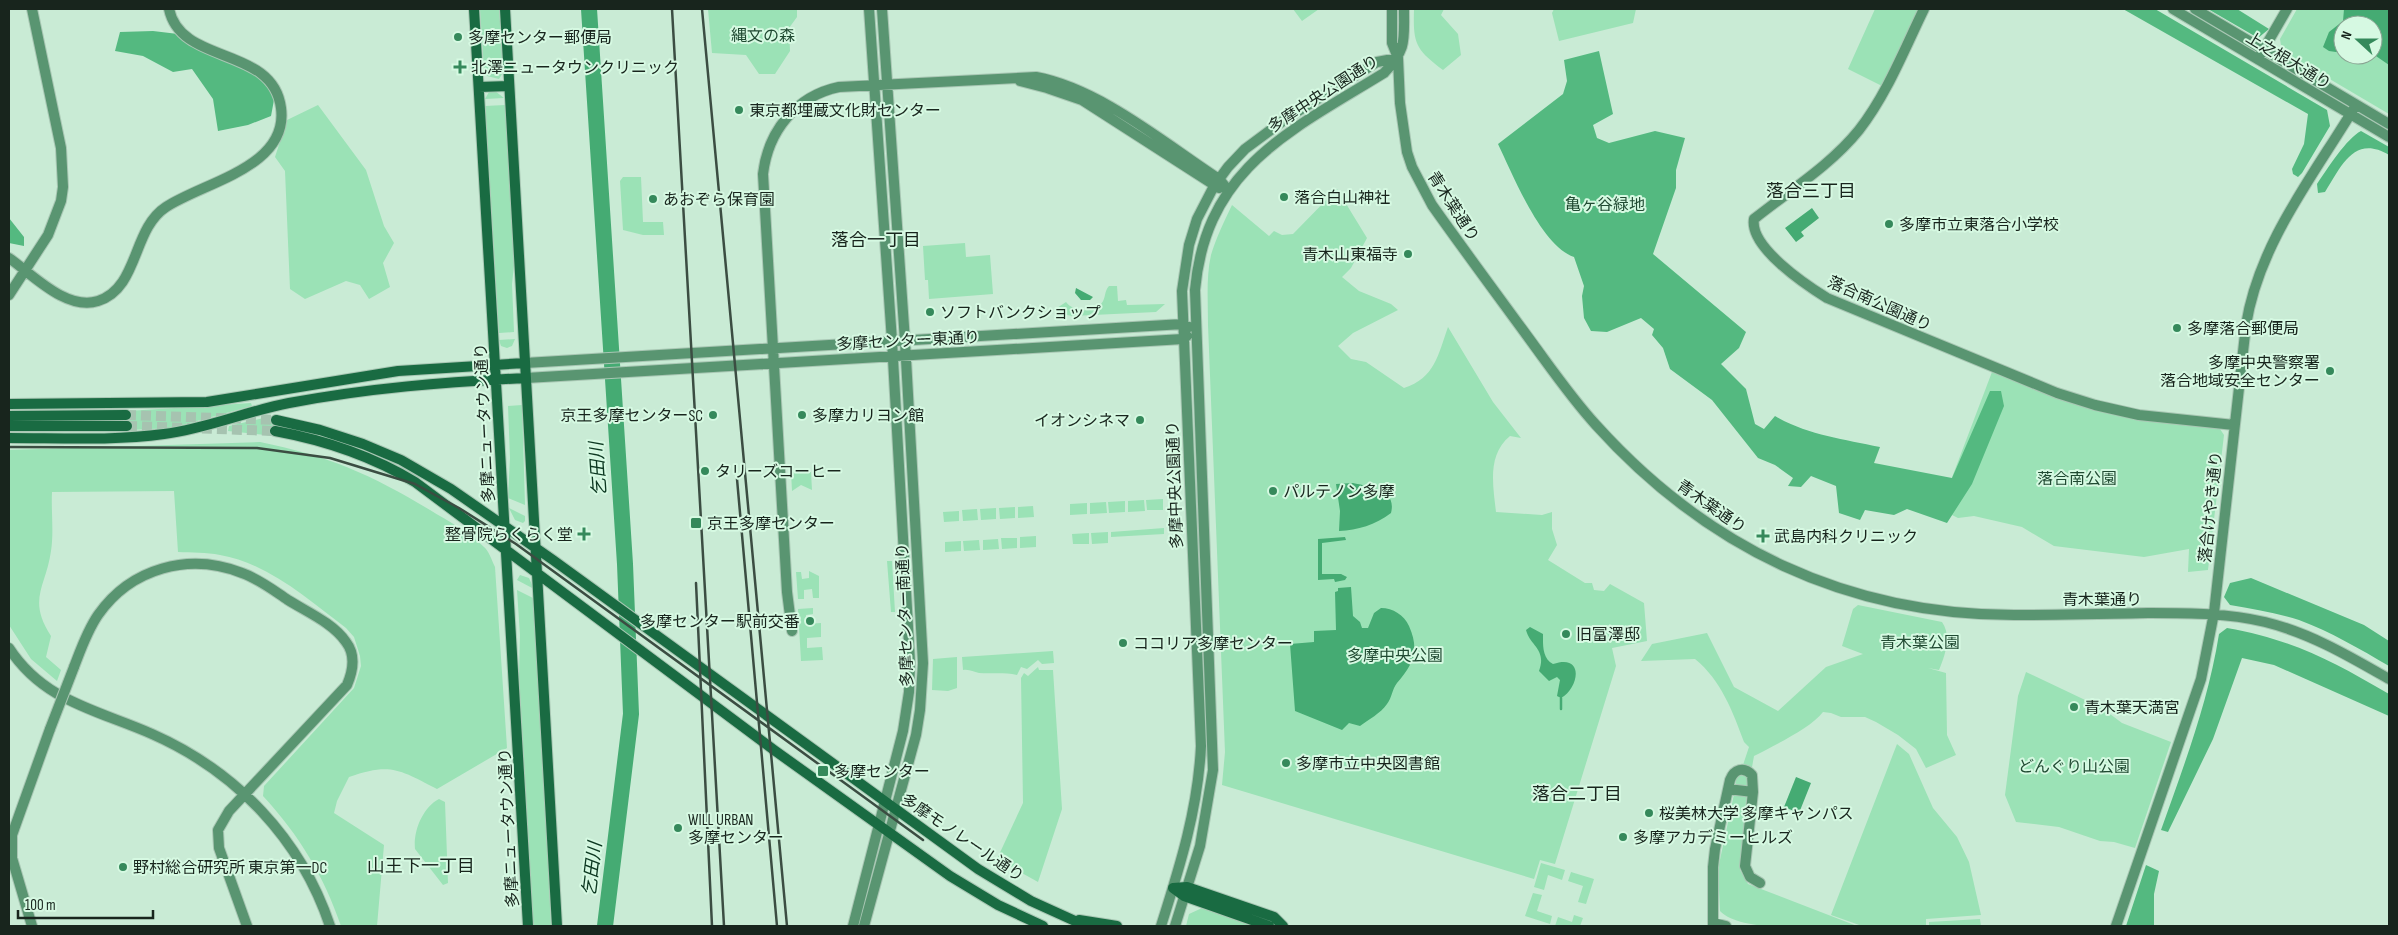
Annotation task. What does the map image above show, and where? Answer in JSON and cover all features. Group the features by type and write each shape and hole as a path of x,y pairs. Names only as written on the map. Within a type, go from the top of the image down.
{"main road":[{"name":"多摩ニュータウン通り","path":"474,9 528,926"},
{"path":"505,9 557,926"},
{"path":"479,87 509,86"},
{"path":"9,404 207,402 398,371 525,363"},
{"path":"9,438 112,437 164,434 270,407 361,391 395,386 526,378"},
{"path":"9,416 127,420 9,426"},
{"path":"536,548 451,489 393,457 336,434 276,426 336,446 395,470 430,492 613,631 889,833 967,887 998,905 1043,926"},
{"name":"多摩モノレール通り","path":"536,548 884,802 1008,889 1063,917 1086,926"},
{"path":"1173,888 1274,917 1283,926"},
{"path":"1186,892 1269,926"},
{"path":"1063,917 1117,926"}],"street":[{"path":"9,295 48,235 61,201 63,175 61,148 32,9"},
{"path":"9,258 65,297 87,303 106,298 116,290 124,279 144,233 152,219 164,208 180,198 249,166 269,151 281,123 281,108 276,93 266,77 252,66 197,43 183,35 172,19 170,9"},
{"path":"869,9 892,341"},
{"path":"882,9 905,341"},
{"name":"青木葉通り","path":"1392,9 1392,42 1398,58 1400,102 1407,152 1412,167 1432,205 1593,423 1653,482 1697,517 1733,541 1769,561 1808,578 1854,593 1915,607 1985,615 2214,613 2264,622 2293,631 2342,652 2389,679"},
{"name":"青木葉通り","path":"1398,58 1404,45 1404,9"},
{"name":"落合南公園通り","path":"1924,9 1879,101 1859,130 1831,159 1754,219 1754,230 1765,246 1795,276 1827,298 2057,393 2095,405 2139,414 2234,426"},
{"name":"上之根大通り","path":"2173,9 2389,137"},
{"name":"上之根大通り","path":"2195,9 2389,124"},
{"path":"2258,60 2287,9"},
{"name":"多摩中央公園通り","path":"1161,925 1192,820 1200,769 1183,339 1182,277 1188,244 1197,220 1216,182 1245,149 1268,130 1377,62 1398,58"},
{"name":"多摩中央公園通り","path":"1175,926 1205,823 1213,770 1195,290 1202,248 1210,224 1228,190 1256,158 1275,142 1384,73 1398,58"},
{"path":"792,631 788,608 763,174 768,148 774,134 783,121 817,94 839,87 997,78 1048,88 1082,100 1228,190"},
{"name":"落合けやき通り","path":"2116,926 2192,710 2201,678 2214,613 2248,311 2262,263 2282,225 2356,105"},
{"path":"1183,324 1196,330"},
{"name":"多摩センター東通り","path":"525,363 1183,324"},
{"path":"1183,339 1196,330"},
{"name":"多摩センター東通り","path":"526,378 1183,339"},
{"name":"多摩センター南通り","path":"853,926 880,826 884,802 905,719 910,662 892,341"},
{"name":"多摩センター南通り","path":"864,926 918,722 923,663 905,341"},
{"path":"32,926 12,858 12,835 74,667 92,625 116,596 133,581 150,572 183,564 207,564 243,573 332,628 347,642 352,656 353,666 347,685 245,793 222,821 218,839 247,926"},
{"path":"9,648 30,674 53,693 81,707 169,742 208,765 245,793 292,848 312,882 330,926"},
{"path":"1726,926 1714,925 1713,867 1728,789 1734,773 1744,769 1752,775 1745,866 1750,877 1760,883"},
{"path":"1728,789 1752,792"}],"green space":[{"path":"480,9 499,9 504,71 499,79 487,76 484,69"},
{"name":"縄文の森","path":"708,9 797,9 797,17 789,28 790,51 775,74 759,74 746,55 712,53"},
{"path":"1293,9 1319,9 1302,21"},
{"path":"1414,9 1444,9 1441,15 1458,34 1461,55 1443,70 1421,50 1415,38"},
{"path":"1554,9 1636,9 1633,23 1559,41 1552,13"},
{"path":"1875,9 1920,9 1882,86 1848,69"},
{"path":"2123,9 2155,9 2327,110 2330,126 2302,173 2298,177 2293,174 2292,169 2304,144 2308,114"},
{"path":"2208,9 2237,9 2269,29 2258,38"},
{"path":"2297,9 2389,9 2389,114 2282,51 2280,39"},
{"path":"153,31 178,34 265,79 274,100 271,116 248,125 218,131 213,99 192,69 173,72 143,56 115,51 120,32"},
{"name":"亀ヶ谷緑地","path":"1599,51 1613,114 1593,125 1597,138 1609,143 1655,131 1685,138 1676,170 1676,188 1653,254 1746,332 1739,348 1721,364 1746,389 1755,424 1764,429 1775,416 1813,432 1880,447 1874,463 1952,478 1990,391 2001,391 2004,406 1972,484 1947,523 1907,509 1894,515 1865,510 1860,520 1839,513 1836,486 1811,476 1801,487 1788,486 1793,478 1775,465 1758,458 1712,400 1670,369 1663,348 1652,335 1654,329 1641,318 1607,332 1591,331 1584,318 1582,296 1584,286 1574,257 1562,250 1539,225 1498,144 1563,94 1567,81 1564,60"},
{"path":"495,91 504,98 485,99 489,92"},
{"path":"318,105 366,170 384,226 394,243 383,263 390,287 369,299 360,285 346,281 305,299 290,289 285,171 275,157 287,120"},
{"path":"505,105 515,256 512,284 514,332 499,333 485,106"},
{"path":"2361,131 2389,147 2389,155 2366,148 2358,151 2343,164 2325,192 2318,193 2317,184 2326,170 2350,140"},
{"path":"623,177 641,177 643,222 663,222 664,235 643,235 623,230 620,181"},
{"name":"多摩中央公園","path":"1337,189 1367,238 1351,268 1342,277 1359,291 1391,304 1398,310 1353,333 1338,346 1351,359 1366,362 1404,388 1414,384 1429,372 1438,356 1448,327 1493,402 1521,438 1510,436 1498,452 1493,471 1496,512 1542,515 1552,512 1552,529 1557,545 1548,560 1585,583 1592,583 1594,590 1604,591 1610,584 1644,603 1647,641 1612,648 1616,666 1555,864 1540,860 1534,879 1222,785 1225,752 1208,325 1209,263 1218,236 1232,205 1269,236 1274,231 1282,235 1293,234"},
{"path":"9,218 24,237 24,246 9,243"},
{"path":"965,243 966,257 990,255 993,294 929,299 928,280 925,280 923,246"},
{"path":"1109,286 1117,286 1118,301 1126,300 1127,305 1165,304 1156,312 1072,316 1058,313 1057,308 1066,302 1073,308 1082,310 1097,307 1103,302"},
{"path":"515,339 512,346 507,348 501,346 499,340"},
{"name":"落合南公園","path":"1992,372 2045,394 2086,408 2145,420 2220,429 2224,435 2208,570 2188,572 2189,549 2144,557 2054,546 2022,527 1974,516 1958,518 1940,509"},
{"path":"251,403 252,406 171,428 129,430 128,411"},
{"path":"522,405 525,505 508,498 510,458 508,406"},
{"path":"277,415 274,436 228,431 229,426"},
{"path":"260,442 285,447 328,460 388,486 472,536 486,549 495,567 507,748 437,789 395,770 386,769 363,772 349,777 337,801 334,813 384,845 377,926 341,926 327,890 309,857 288,826 263,796 264,786 354,688 361,666 360,656 354,637 346,628 287,584 255,566 238,559 215,554 178,552 174,491 52,492 52,544 39,602 40,612 51,636 46,657 61,670 57,681 31,659 9,625 9,450"},
{"path":"791,472 811,472 812,490 801,485 792,491"},
{"path":"1163,499 1163,510 1147,510 1146,500"},
{"path":"1144,500 1145,511 1128,512 1128,501"},
{"path":"1125,501 1125,512 1109,513 1108,502"},
{"path":"1106,502 1107,513 1090,514 1090,503"},
{"path":"1087,503 1087,514 1070,515 1070,504"},
{"path":"1033,506 1034,517 1018,518 1018,507"},
{"path":"1015,507 1015,518 1000,519 999,508"},
{"path":"509,508 525,516 525,521 523,523 515,520"},
{"path":"996,508 996,519 981,520 980,509"},
{"path":"977,509 978,520 963,521 962,510"},
{"path":"959,511 959,521 944,522 943,512"},
{"path":"1164,528 1164,534 1111,537 1111,532"},
{"path":"1108,532 1108,543 1092,544 1091,533"},
{"path":"1089,533 1089,544 1073,544 1072,534"},
{"path":"1036,536 1036,547 1020,548 1020,537"},
{"path":"1001,538 1017,538 1017,548 1002,549"},
{"path":"998,539 999,549 983,550 983,540"},
{"path":"979,540 980,550 964,551 963,541"},
{"path":"961,541 961,551 945,552 945,542"},
{"path":"887,561 892,561 895,612 891,612"},
{"path":"809,571 819,576 819,598 813,598 812,589 804,590 804,599 798,599 796,572 801,572 802,579 809,578"},
{"path":"520,575 529,578 534,589 517,580"},
{"path":"2251,578 2364,625 2389,641 2389,666 2334,635 2299,620 2274,613 2230,605 2224,597 2230,583"},
{"path":"517,590 533,598 540,692 551,926 533,926 519,676 520,635"},
{"name":"青木葉公園","path":"1858,605 1942,622 1947,633 1943,659 1939,670 1928,668 1946,673 1947,735 1956,755 1926,768 1916,749 1898,735 1876,722 1865,717 1841,717 1823,712 1801,730 1754,756 1746,801 1740,870 1748,884 1857,926 1764,926 1731,918 1720,911 1718,869 1736,785 1735,779 1740,774 1749,747 1744,742 1731,708 1719,687 1704,667 1695,659 1641,661 1652,644 1707,633 1734,687 1778,711 1826,667 1863,654 1842,646 1853,609"},
{"path":"813,608 813,614 806,615 806,624 821,623 821,637 807,638 807,648 822,647 823,660 801,661 798,609"},
{"path":"2227,628 2293,645 2349,671 2389,694 2389,716 2274,665 2242,658 2213,739 2168,832 2161,830 2187,758 2202,709 2209,685 2219,634"},
{"path":"1053,651 1054,663 1042,664 1038,660 1027,669 1021,667 1017,675 979,673 963,670 962,657"},
{"path":"957,657 957,688 948,691 932,690 933,659"},
{"path":"1038,667 1039,670 1053,670 1062,809 1038,882 997,859 1023,803 1021,678 1024,673 1028,676"},
{"name":"どんぐり山公園","path":"2026,672 2102,708 2122,723 2171,742 2135,848 2114,842 2100,841 2059,827 2016,822 2005,795 2018,696"},
{"path":"1897,744 1909,754 1933,808 1957,837 1969,862 1981,915 1926,919 1926,926 1862,926 1831,915"},
{"path":"439,799 445,802 448,883 443,885 415,849 417,827 420,820 428,808"},
{"path":"1541,863 1565,870 1562,880 1548,875 1544,890 1534,887"},
{"path":"2146,865 2159,871 2154,894 2154,926 2126,926"},
{"path":"1571,872 1594,879 1586,904 1578,902 1583,886 1568,881"},
{"path":"1533,893 1542,895 1537,911 1552,916 1550,924 1525,916"},
{"path":"1202,908 1253,926 1186,926 1189,914"},
{"path":"1574,915 1583,918 1580,926 1555,926 1558,917 1572,922"},
{"path":"1980,919 1981,926 1929,926 1929,922"}],"shaded area":[{"path":"2344,9 2389,9 2389,65 2383,61 2383,15 2344,15"},
{"path":"2333,29 2333,52 2323,47 2329,32"},
{"path":"1812,208 1819,218 1801,232 1804,236 1796,242 1785,228"},
{"path":"1076,288 1093,297 1090,300 1081,300 1075,293"},
{"path":"1353,483 1375,488 1386,494 1392,505 1391,513 1379,521 1366,526 1339,531 1340,511 1336,484"},
{"path":"1345,537 1346,540 1322,543 1322,574 1341,574 1347,577 1345,580 1335,582 1334,579 1318,580 1318,539"},
{"path":"1351,587 1353,616 1360,622 1362,628 1368,628 1374,613 1381,608 1394,611 1401,615 1409,626 1414,650 1411,663 1395,685 1390,699 1384,707 1360,726 1349,723 1342,730 1295,711 1290,644 1314,642 1314,631 1336,630 1335,592 1338,591 1338,588"},
{"path":"1530,627 1543,634 1544,651 1549,661 1553,664 1570,663 1574,667 1576,673 1575,680 1572,687 1561,698 1557,696 1560,680 1557,677 1549,681 1539,671 1541,658 1526,630"},
{"path":"1796,777 1811,783 1799,813 1784,807"}],"waterway":[{"name":"乞田川","path":"589,9 625,564 631,714 605,926"},
{"path":"1561,698 1561,709"}],"tunnel":[{"path":"126,415 276,420"},
{"path":"127,426 275,431"}],"railway":[{"path":"672,9 724,926"},
{"path":"702,9 787,926"},
{"path":"9,447 257,448 330,458 415,484 459,508 516,544 923,840"},
{"path":"737,479 777,926"},
{"path":"696,583 712,926"}],"place":[{"name":"多摩センター郵便局","path":"458,37"},
{"name":"北澤ニュータウンクリニック","path":"460,67"},
{"name":"東京都埋蔵文化財センター","path":"739,110"},
{"name":"落合白山神社","path":"1284,197"},
{"name":"あおぞら保育園","path":"653,199"},
{"name":"多摩市立東落合小学校","path":"1889,224"},
{"name":"青木山東福寺","path":"1408,254"},
{"name":"ソフトバンクショップ","path":"930,312"},
{"name":"多摩落合郵便局","path":"2177,328"},
{"name":"多摩中央警察署 落合地域安全センター","path":"2330,371"},
{"name":"京王多摩センターSC","path":"713,415"},
{"name":"多摩カリヨン館","path":"802,415"},
{"name":"イオンシネマ","path":"1140,420"},
{"name":"タリーズコーヒー","path":"705,471"},
{"name":"パルテノン多摩","path":"1273,491"},
{"name":"京王多摩センター","path":"696,523"},
{"name":"整骨院らくらく堂","path":"584,534"},
{"name":"武島内科クリニック","path":"1763,536"},
{"name":"多摩センター駅前交番","path":"810,621"},
{"name":"旧富澤邸","path":"1566,634"},
{"name":"ココリア多摩センター","path":"1123,643"},
{"name":"青木葉天満宮","path":"2074,707"},
{"name":"多摩市立中央図書館","path":"1286,763"},
{"name":"多摩センター","path":"823,771"},
{"name":"桜美林大学 多摩キャンパス","path":"1649,813"},
{"name":"WILL URBAN 多摩センター","path":"678,828"},
{"name":"多摩アカデミーヒルズ","path":"1623,837"},
{"name":"野村総合研究所 東京第一DC","path":"123,867"}],"district":[{"name":"落合三丁目","path":"1811,191"},
{"name":"落合一丁目","path":"876,240"},
{"name":"落合二丁目","path":"1577,794"},
{"name":"山王下一丁目","path":"421,866"}]}
